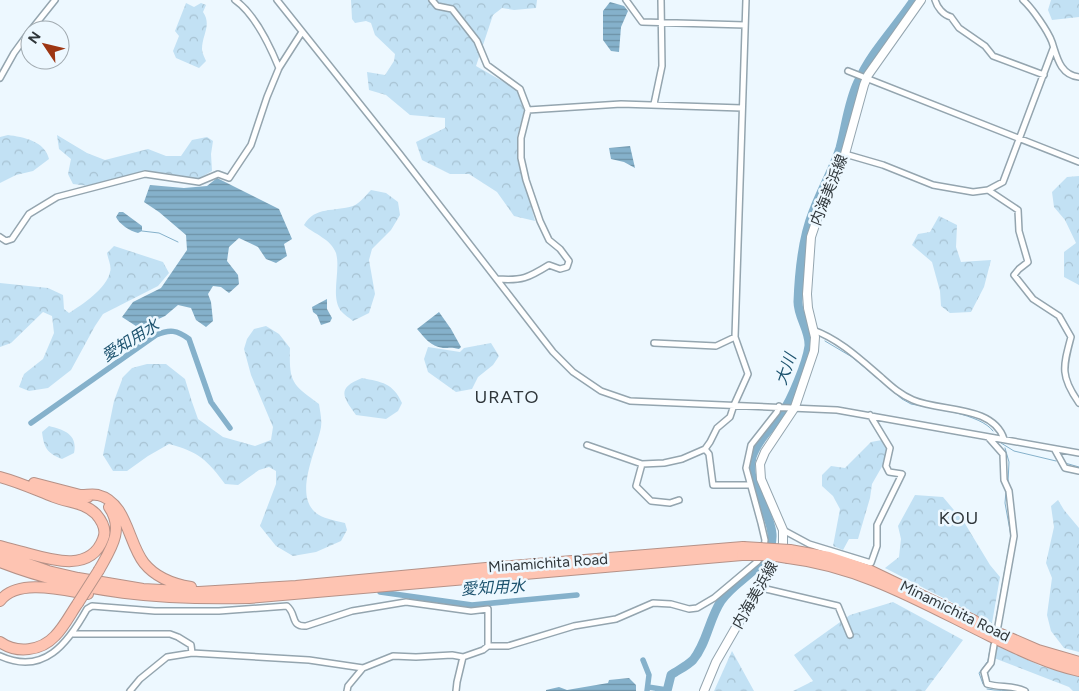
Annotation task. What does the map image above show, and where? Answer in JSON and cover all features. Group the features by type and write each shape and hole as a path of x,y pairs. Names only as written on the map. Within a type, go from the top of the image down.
{"highway":[{"path":"0,472 81,499 103,513 110,524 111,531 107,550 97,570 56,635 39,647 20,650 0,642"},
{"path":"0,477 19,482 56,498 81,499 98,495 115,507 126,522 139,556 153,572 164,579 193,587 290,583 296,586"},
{"path":"0,546 53,560 76,561 88,556 98,548 105,533 104,527 96,514 81,499"},
{"name":"Minamichita Road","path":"0,562 46,578 93,589 148,596 197,599 250,598 743,551"},
{"name":"Minamichita Road","path":"0,554 48,571 78,578 166,591 231,591 486,568 743,551 829,557 871,571 1038,650 1079,662"},
{"name":"Minamichita Road","path":"789,554 868,578 1029,654 1079,671"},
{"path":"0,601 10,592 30,587 142,599 148,596"},
{"path":"0,634 8,642 24,645 36,643 46,638 56,629 76,602"}],"main road":[{"name":"内海美浜線","path":"704,691 716,662 783,544 783,530 761,478 760,464 765,452 793,407 814,351 816,342 808,308 807,294 812,237 818,216 845,154 859,98 866,79 921,0"}],"street":[{"path":"39,20 55,0"},
{"path":"235,0 241,4 267,39 279,68"},
{"path":"277,0 561,360 573,372 600,391 630,401 838,410 1079,453"},
{"path":"432,0 437,6 452,9 477,42 487,65 520,89 528,110 521,138 521,158 526,180 540,221 549,240 560,249 569,261 567,267 560,269 549,265 533,275 517,280 497,279"},
{"path":"626,0 642,22 745,25"},
{"path":"654,104 662,66 661,0"},
{"path":"587,445 642,464 664,463 682,459 705,449 716,428 730,417 748,374 735,337 746,0"},
{"path":"935,0 937,6 947,16 951,16 958,28 985,46 993,56 1044,75"},
{"path":"1023,0 1035,14 1052,42 1061,68 1079,78"},
{"path":"0,238 6,241 12,240 29,214 57,197 145,174 199,182 218,174 229,178 251,145 279,68 302,32"},
{"path":"0,78 20,44"},
{"path":"845,154 883,165 933,185 973,192 988,190 1003,182 1053,49"},
{"path":"848,71 1079,162"},
{"path":"528,110 621,104 742,108"},
{"path":"988,190 1018,210 1019,231 1028,262 1019,268 1014,275 1033,299 1059,316 1071,337 1063,364 1065,379 1079,403"},
{"path":"813,330 852,352 902,396 916,402 983,416 1002,432 1004,439"},
{"path":"654,343 716,346 735,337"},
{"path":"347,691 348,686 363,668 393,656 416,658 452,655 463,657 483,650 488,646 508,646 574,626 616,619 653,603 671,604 689,609 697,608 714,598 758,561 763,552 765,540 746,468 752,446 778,412 780,406"},
{"path":"783,530 809,544 871,563 877,546 877,524 902,474 889,472 886,466 890,448 870,415"},
{"path":"988,436 1003,454 1004,480 1009,491 1014,536 998,626"},
{"path":"705,449 709,454 713,485 750,485"},
{"path":"1055,450 1065,468 1079,471"},
{"path":"642,464 636,486 651,501 670,503 678,500"},
{"path":"760,586 838,606 850,635"},
{"path":"0,656 22,662 42,659 59,648 72,634 87,609 92,606 155,611 219,611 287,606 292,610 296,624 304,626 352,612 406,602 461,610 488,609 488,646"},
{"path":"72,634 170,634 191,645 192,653"},
{"path":"994,645 991,663 984,672 987,684 996,687 1018,687 1026,691"},
{"path":"130,691 140,679 167,657 192,653 309,660 363,668"},
{"path":"456,691 463,657"}],"green space":[{"path":"351,0 537,0 536,8 514,10 502,8 493,15 476,66 518,90 524,111 517,137 518,157 535,221 514,216 497,192 469,174 450,174 422,160 416,142 445,128 445,118 410,115 386,95 369,90 367,72 385,75 394,61 395,54 375,35 371,23 366,21 355,23 352,19"},
{"path":"1051,0 1079,0 1079,17 1052,20 1048,10"},
{"path":"186,3 194,7 201,3 206,5 203,12 206,17 207,26 202,49 206,61 199,68 176,58 173,51 179,36 175,31"},
{"path":"8,135 33,141 43,148 49,159 33,171 16,175 0,183 0,137"},
{"path":"57,135 87,153 105,160 148,149 166,156 181,156 192,140 207,137 213,141 211,154 212,171 198,179 146,172 89,186 73,184 68,174 71,159 59,149"},
{"path":"1079,176 1079,285 1064,277 1064,252 1076,243 1065,220 1054,207 1052,192 1067,177"},
{"path":"371,190 386,193 398,202 400,215 391,230 372,249 369,260 375,294 369,313 353,321 342,312 336,298 337,260 334,248 304,225 308,219 319,212 356,205"},
{"path":"939,216 957,225 956,247 961,262 991,260 984,287 971,312 950,313 941,306 940,291 932,262 912,245 918,234 930,232"},
{"path":"114,246 163,262 169,273 158,286 103,314 71,370 48,388 29,391 19,387 24,374 43,359 54,333 52,316 43,312 11,343 0,347 0,283 48,288 63,295 64,309 69,313 93,296 104,284 110,270 107,253"},
{"path":"266,326 279,334 290,348 290,369 294,382 303,392 319,404 321,427 308,473 307,497 311,507 319,515 345,523 347,530 341,541 316,552 293,556 276,546 260,526 276,484 276,471 269,467 259,470 238,485 225,484 202,458 188,450 169,444 127,471 113,471 103,455 114,401 123,377 132,368 147,364 166,364 185,379 198,419 223,437 255,446 271,440 273,427 251,375 244,349 247,339 254,329"},
{"path":"491,343 499,356 493,365 478,377 472,389 456,392 428,372 424,359 428,347 460,352 464,348"},
{"path":"362,378 381,382 391,387 402,403 398,411 386,419 356,415 345,398 344,393 349,385"},
{"path":"49,426 65,431 72,437 75,447 74,453 62,459 47,449 42,432"},
{"path":"882,440 887,449 884,463 872,484 870,498 858,539 849,539 843,550 833,546 840,509 833,496 822,486 822,475 831,466 845,468 871,442"},
{"path":"915,495 943,497 964,522 990,565 1000,577 992,623 885,568 899,557 901,539 898,526"},
{"path":"1058,500 1079,528 1079,652 1064,648 1051,631 1047,615 1052,578 1046,563 1054,527 1051,506"},
{"path":"893,602 963,640 925,691 793,691 813,681 794,655 850,615"},
{"path":"998,646 1041,666 1079,676 1079,691 1073,691 1069,687 994,658"},
{"path":"732,651 754,691 714,691"}],"shaded area":[{"path":"610,2 624,6 628,11 621,27 619,52 611,51 603,40 603,11"},
{"path":"630,146 635,168 624,162 611,159 609,148"},
{"path":"217,178 279,209 292,239 284,244 287,256 276,263 266,259 258,247 239,238 229,247 227,261 238,275 239,284 229,293 221,287 213,286 208,294 213,321 206,327 196,320 191,308 178,305 165,316 139,328 122,317 133,302 161,288 187,250 186,235 144,202 150,185 184,188 207,186"},
{"path":"119,212 123,212 142,226 142,231 138,233 122,225 116,217"},
{"path":"327,299 327,309 332,318 330,322 321,325 312,307"},
{"path":"439,312 461,347 459,349 443,348 435,345 428,341 417,329"},
{"path":"629,678 636,685 636,691 546,691 559,687 567,690 608,683 609,680"}],"waterway":[{"name":"大川","path":"667,691 671,675 691,662 698,653 721,601 761,563 771,545 772,534 770,524 752,477 752,457 757,445 790,400 808,353 809,340 798,302 804,244 816,204 840,148 849,106 858,82 877,50 914,0"},
{"path":"142,231 159,233 178,242"},
{"name":"愛知用水","path":"31,423 156,335 169,331 177,332 189,339 211,402 230,428"},
{"path":"825,341 852,357 902,399 911,404 967,416 987,425 993,431"},
{"path":"1001,443 1014,451 1056,461"},
{"path":"1005,448 1009,462 1008,482"},
{"path":"1065,463 1079,467"},
{"path":"996,619 1011,536 1005,503 1006,491"},
{"name":"愛知用水","path":"380,592 472,605 577,595"},
{"path":"983,684 979,673 988,661 990,649"},
{"name":"愛知用水","path":"643,660 649,675 647,691"},
{"name":"愛知用水","path":"648,687 667,690"},
{"path":"987,689 1017,691"}],"district":[{"name":"URATO","path":"507,397"},
{"name":"KOU","path":"959,518"}]}
